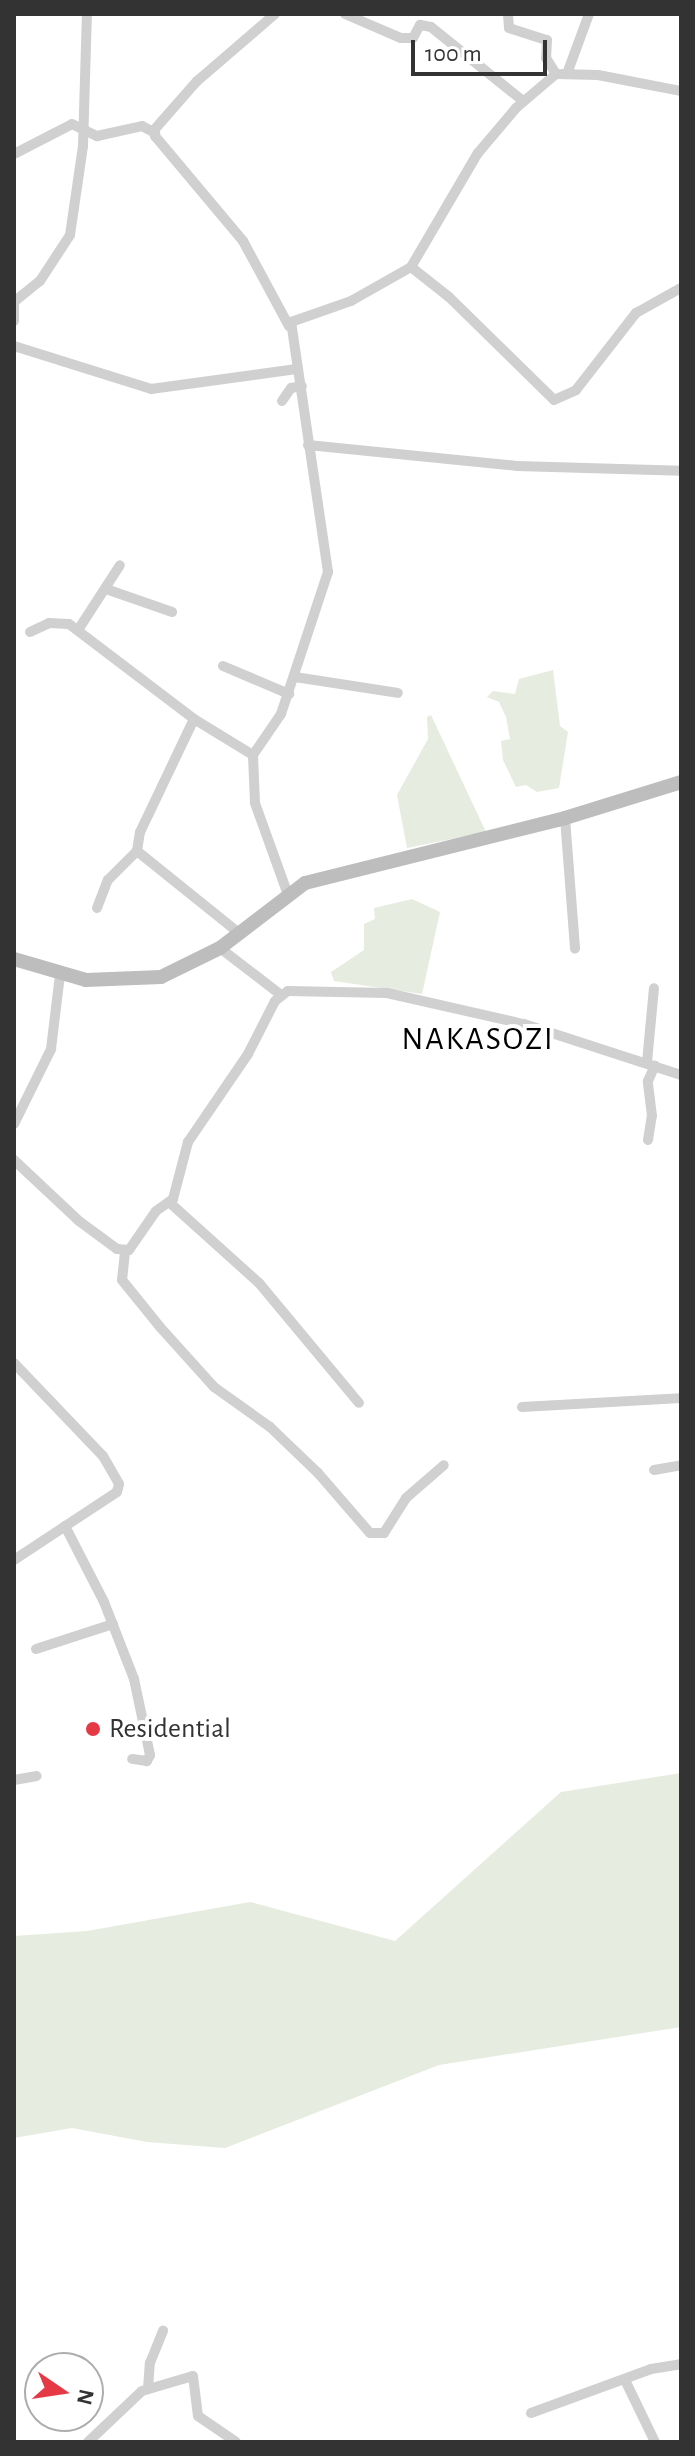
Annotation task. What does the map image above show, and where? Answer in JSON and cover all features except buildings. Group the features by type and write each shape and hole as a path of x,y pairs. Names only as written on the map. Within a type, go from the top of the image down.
{"street":[{"path":"14,321 14,300 40,281 70,235 83,146 80,127 87,14"},
{"path":"155,133 197,81 275,14"},
{"path":"345,14 401,38 413,38 420,25 431,27 523,101"},
{"path":"508,14 509,28 547,40 546,58 556,74"},
{"path":"568,71 589,14"},
{"path":"289,326 302,317 351,301 411,267 478,153 523,101 556,74 568,71 681,91"},
{"path":"14,154 72,124 97,136 142,126 155,133 243,241 289,326 302,386 328,572 289,694 271,732 253,755 255,803 287,892"},
{"path":"411,267 460,307 554,400 576,390 636,313 681,288"},
{"path":"14,346 151,389 297,369"},
{"path":"282,401 291,388 302,386"},
{"path":"308,445 517,466 681,471"},
{"path":"78,630 120,565"},
{"path":"106,589 172,612"},
{"path":"30,632 60,621 78,630 194,719 253,755"},
{"path":"223,666 289,694"},
{"path":"295,677 398,693"},
{"path":"97,908 108,880 137,851 140,832 194,719"},
{"path":"14,959 60,975 144,980 177,971 220,948 287,892 333,874 565,818 681,782"},
{"path":"565,818 575,949"},
{"path":"137,851 239,933"},
{"path":"220,948 281,995 343,989 387,993 524,1024 681,1075"},
{"path":"14,1124 51,1049 60,975"},
{"path":"648,1140 654,988"},
{"path":"281,995 188,1142 179,1186 125,1252 122,1280 214,1387 270,1427 318,1473 370,1533 384,1533 406,1498 444,1465"},
{"path":"14,1160 79,1221 125,1252"},
{"path":"169,1202 259,1283 359,1403"},
{"path":"14,1363 103,1456 118,1480 117,1492 14,1560"},
{"path":"522,1407 681,1398"},
{"path":"654,1470 681,1465"},
{"path":"65,1526 113,1624 134,1679 150,1755 147,1761 132,1759"},
{"path":"36,1649 113,1624"},
{"path":"14,1780 37,1776"},
{"path":"148,2389 150,2363 163,2330"},
{"path":"531,2413 681,2364"},
{"path":"88,2442 148,2389 193,2376 198,2416 236,2442"},
{"path":"625,2380 655,2442"}],"shaded area":[{"path":"553,670 560,726 568,732 559,788 537,792 526,785 516,787 503,760 501,741 510,739 506,717 499,702 487,697 493,691 515,694 519,679"},
{"path":"431,715 486,832 407,848 397,795 428,739 427,717"},
{"path":"412,899 440,912 422,994 334,981 331,972 364,950 364,924 375,919 374,908"},
{"path":"681,1773 681,2027 439,2065 225,2148 147,2142 72,2128 14,2138 14,1936 87,1931 250,1902 395,1941 561,1792"}],"place":[{"name":"Residential","path":"93,1729"}],"district":[{"name":"NAKASOZI","path":"478,1039"}]}
